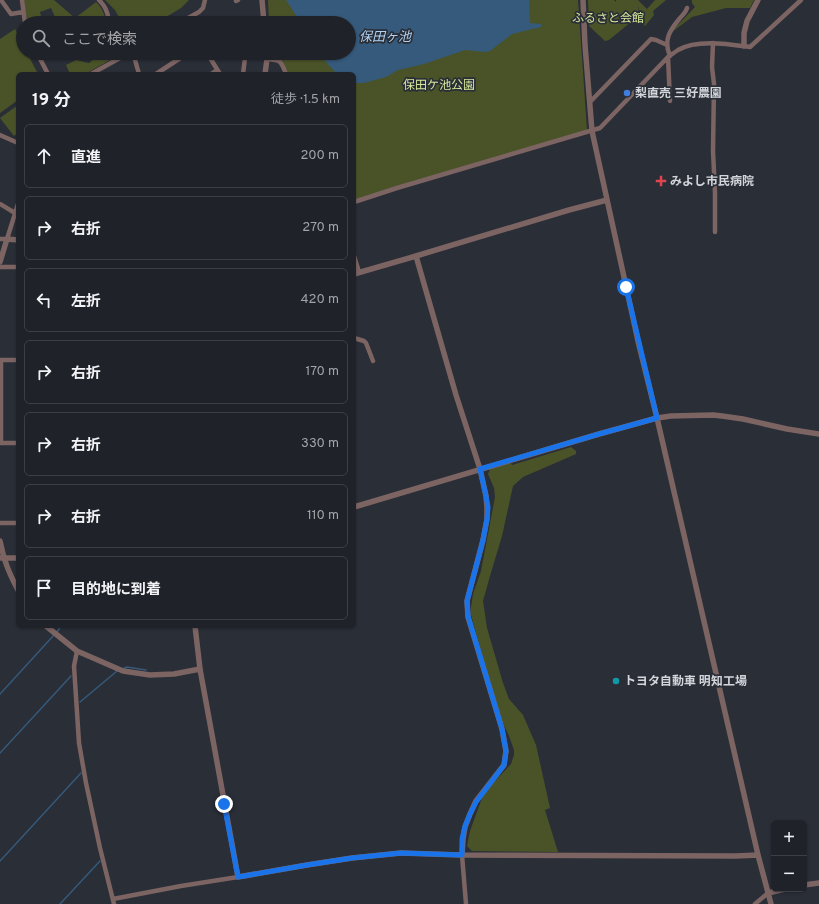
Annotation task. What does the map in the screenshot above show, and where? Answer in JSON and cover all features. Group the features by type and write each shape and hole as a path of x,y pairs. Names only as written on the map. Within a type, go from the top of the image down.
{"street":[{"path":"1,0 11,14 23,12"},
{"path":"22,0 24,16"},
{"path":"99,0 104,5 108,16"},
{"path":"194,16 203,8 205,0"},
{"path":"262,0 263,16"},
{"path":"583,0 592,131 635,325 758,855 771,904"},
{"path":"744,46 744,33 747,21 758,0"},
{"path":"356,201 600,128 669,56 678,50 693,44 713,43 750,47 801,0"},
{"path":"670,101 669,56 667,40 670,32 687,8"},
{"path":"590,102 651,40 656,40 667,45"},
{"path":"713,43 712,67 714,84 713,151 715,232"},
{"path":"41,60 47,72"},
{"path":"94,72 115,60"},
{"path":"135,60 138,72"},
{"path":"159,72 177,60"},
{"path":"211,60 219,72"},
{"path":"243,72 245,60"},
{"path":"265,72 266,60"},
{"path":"277,60 280,62 285,72"},
{"path":"0,134 16,142"},
{"path":"356,273 607,200"},
{"path":"0,204 16,212"},
{"path":"0,262 16,216"},
{"path":"0,239 16,240"},
{"path":"416,256 456,395 480,469 488,507 483,540 467,601 468,616 502,729 506,751 504,765 476,802 465,826 462,839 462,855 466,904"},
{"path":"0,267 16,267"},
{"path":"356,339 366,343 373,361"},
{"path":"16,360 0,360 0,443 16,443"},
{"path":"356,506 657,418 671,416 713,415 743,419 787,429 819,434"},
{"path":"0,523 16,523"},
{"path":"0,541 2,558 16,587"},
{"path":"2,558 16,558"},
{"path":"48,628 77,651 123,671 150,675 174,674 200,669"},
{"path":"196,628 200,669 238,877"},
{"path":"77,651 74,666 79,743 100,848 114,902 181,886 352,858 401,853 462,855 758,855"},
{"path":"807,885 819,883"},
{"path":"755,904 768,892 771,891"}],"green space":[{"path":"24,0 54,0 73,16 55,16 51,8 40,12 41,16 26,16"},
{"path":"105,0 189,0 181,8 168,16 118,16 115,10"},
{"name":"保田ケ池公園","path":"268,0 578,0 587,130 356,201 356,72 287,72 282,61 279,60 356,60 356,16 269,16"},
{"name":"ふるさと会館","path":"588,0 614,0 616,2 616,0 638,0 647,9 655,0 666,0 653,11 654,15 645,26 638,19 639,5 637,17 609,40 605,41 589,26"},
{"path":"692,0 754,0 750,8 726,8 692,17 672,32 695,7"},
{"path":"96,2 102,9 104,16 78,16"},
{"path":"15,29 16,60 31,60 37,72 16,72 16,101 0,113 0,39"},
{"path":"76,60 89,63 93,60 110,60 89,72 69,72 66,65"},
{"path":"16,106 16,134 14,136 0,118"},
{"path":"571,447 576,451 576,454 523,477 513,486 502,536 483,601 487,628 503,683 509,699 523,715 536,745 550,808 545,810 558,852 472,851 467,846 470,831 482,798 487,790 511,764 514,755 514,750 509,736 500,717 471,615 473,594 481,571 495,497 494,488 488,474 490,469 511,463 512,465"}],"water":[{"name":"保田ヶ池","path":"286,0 529,0 530,23 541,24 541,27 512,34 490,51 465,50 424,64 398,70 386,77 364,83 356,83 356,72 335,72 325,60 356,60 356,16 296,16"}],"waterway":[{"path":"57,632 60,628"},
{"path":"0,694 54,635"},
{"path":"122,669 127,667 146,670"},
{"path":"80,702 117,671"},
{"path":"0,753 71,676"},
{"path":"0,861 81,773"},
{"path":"60,904 100,861"}],"place":[{"name":"梨直売 三好農園","path":"627,93"},
{"name":"みよし市民病院","path":"661,181"},
{"name":"トヨタ自動車 明知工場","path":"616,681"}],"route":[{"path":"224,804 238,877 352,858 401,853 462,855 462,839 470,814 476,802 504,765 506,751 502,729 468,616 467,601 483,540 488,507 480,469 657,418 626,287"}]}
